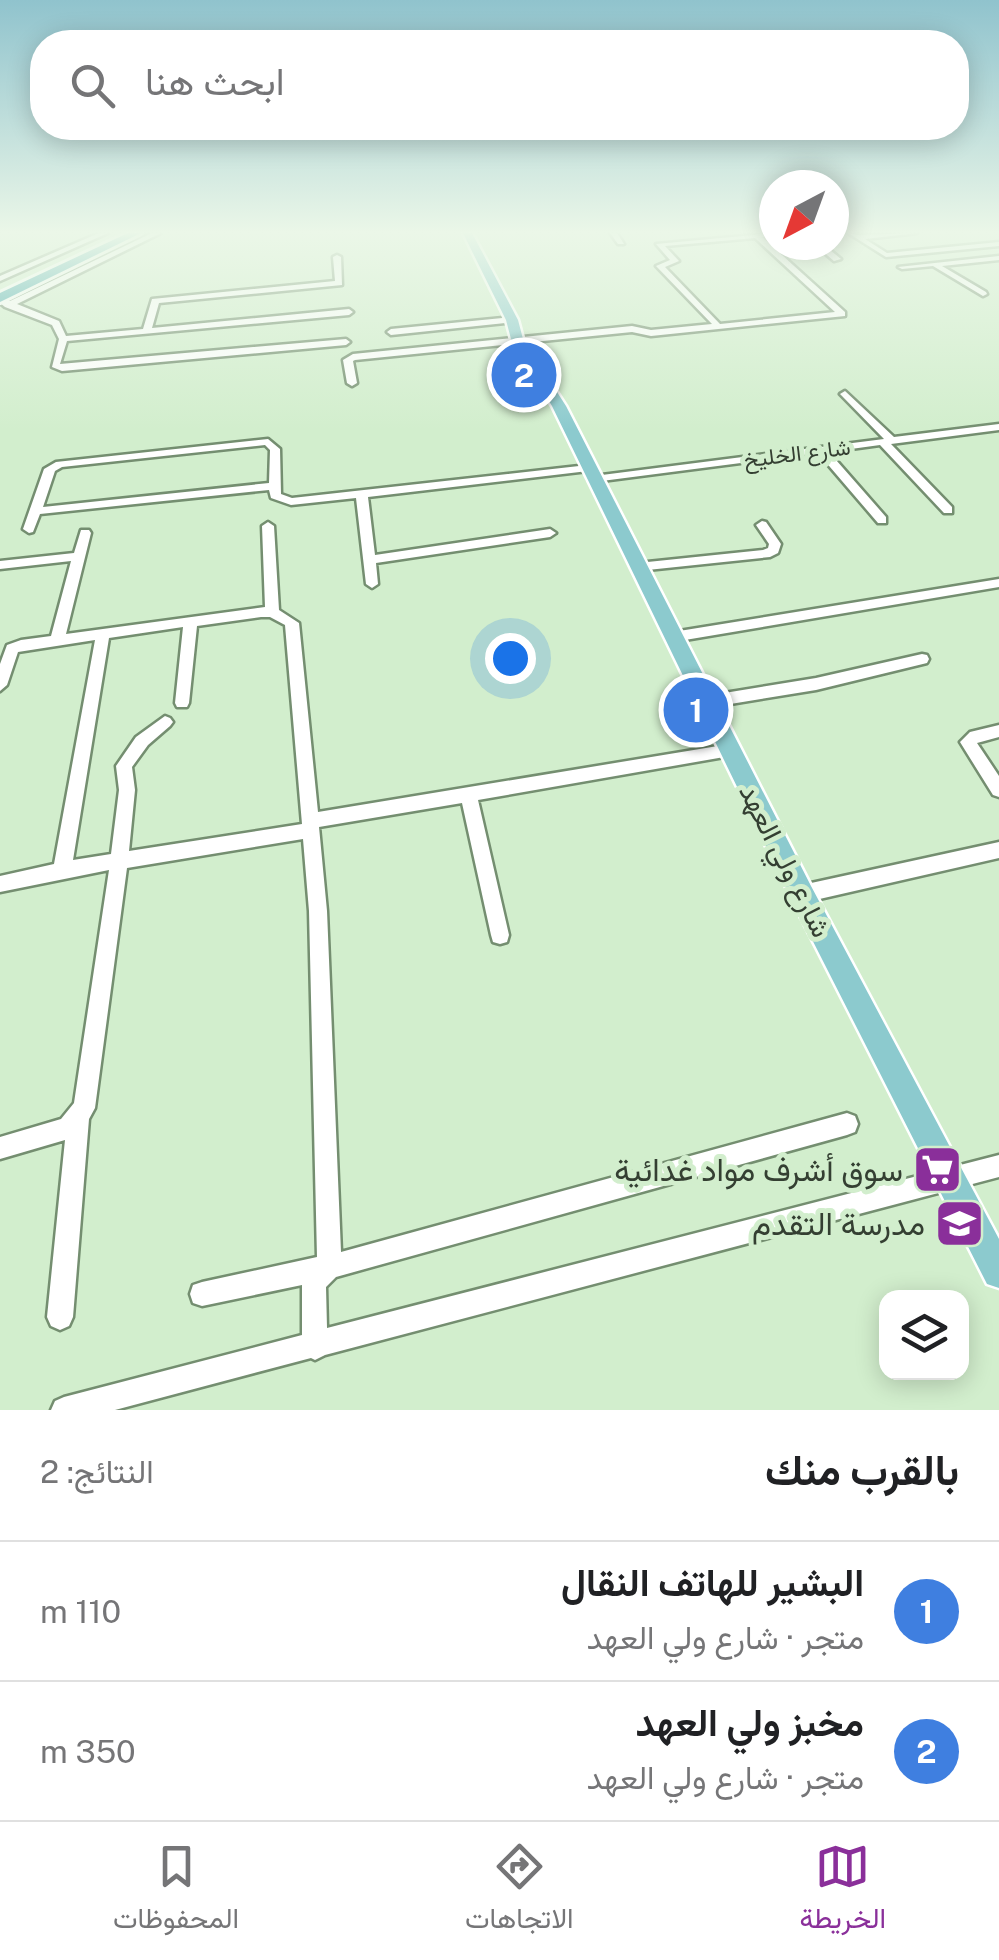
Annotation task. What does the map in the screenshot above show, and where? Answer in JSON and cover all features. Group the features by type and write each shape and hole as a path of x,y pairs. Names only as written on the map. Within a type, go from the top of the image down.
{"main road":[{"name":"شارع ولي العهد","path":"499,299 558,406 802,894 999,1272"}],"street":[{"path":"147,330 155,301 178,299"},
{"path":"692,299 718,326"},
{"path":"390,332 718,326 842,314 825,299"},
{"path":"0,309 4,301 52,320 63,339 55,365 62,368 346,342"},
{"path":"63,339 349,312"},
{"path":"352,383 348,360 353,357 514,330"},
{"path":"845,394 948,510"},
{"name":"شارع الخليخ","path":"274,486 275,496 291,502 821,450 999,427"},
{"path":"29,529 34,510 54,466 268,442 275,449 274,486 34,510"},
{"path":"821,450 882,520"},
{"path":"362,496 372,584"},
{"path":"268,526 272,612"},
{"path":"638,567 766,554 774,550 774,544 762,526"},
{"path":"57,640 86,533"},
{"path":"370,560 550,533"},
{"path":"0,565 80,556"},
{"path":"673,637 999,583"},
{"path":"0,685 12,649 272,612 292,623 311,826 329,1266 314,1282 315,1347"},
{"path":"182,702 192,621"},
{"path":"62,870 103,634"},
{"path":"706,702 816,684 922,659"},
{"path":"0,1148 68,1128 84,1108 127,790 124,766 142,741 166,722"},
{"path":"999,730 975,736 968,742 999,790"},
{"path":"0,884 468,794 730,750"},
{"path":"468,794 500,935"},
{"path":"802,894 999,850"},
{"path":"60,1318 78,1119"},
{"path":"202,1294 329,1266 847,1124"},
{"path":"64,1410 999,1166"}],"place":[{"name":"مخبز ولي العهد","path":"524,375"},
{"name":"البشير للهاتف النقال","path":"696,710"},
{"name":"سوق أشرف مواد غدائية","path":"938,1169"},
{"name":"مدرسة التقدم","path":"960,1223"}]}
